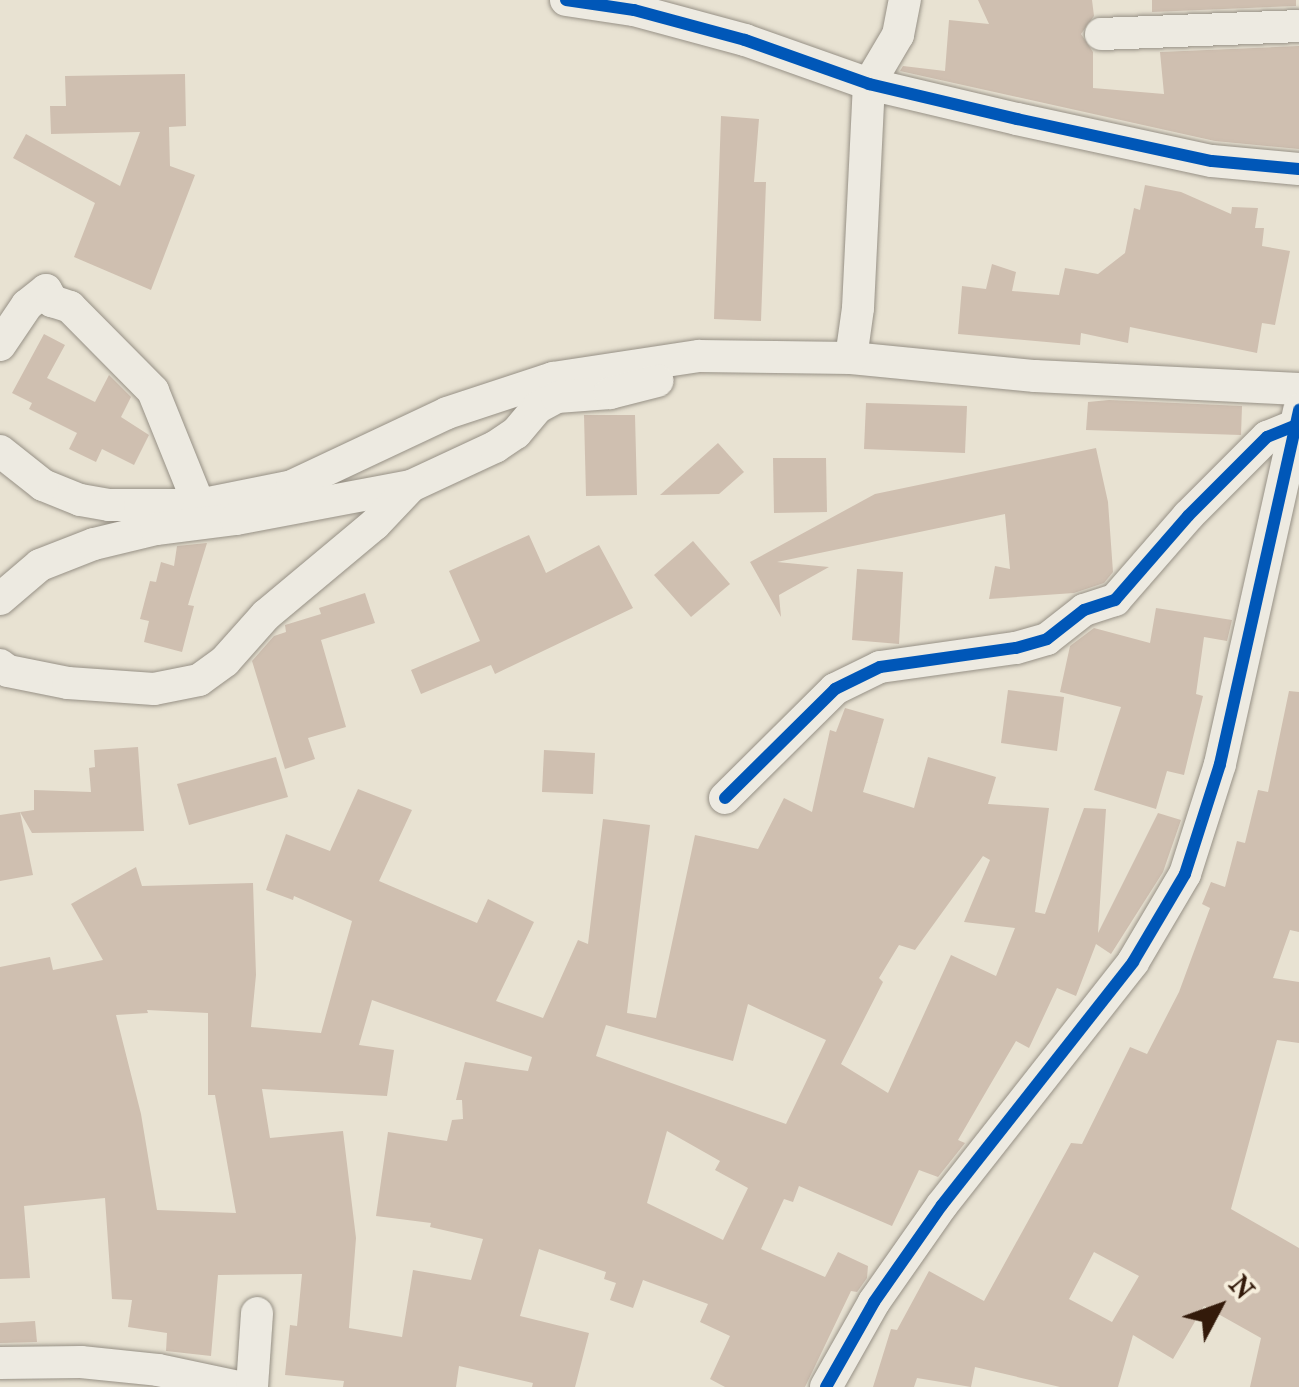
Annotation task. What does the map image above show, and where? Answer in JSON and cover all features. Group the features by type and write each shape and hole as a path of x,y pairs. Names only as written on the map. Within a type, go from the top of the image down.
{"street":[{"path":"566,0 634,10 745,40 869,84 1212,162 1299,168"},
{"path":"851,358 858,308 869,84 898,35 906,0"},
{"path":"1100,34 1299,26"},
{"path":"0,345 27,305 46,290 52,300 70,308 153,390 199,506"},
{"path":"0,600 40,565 94,544 156,529 236,520 411,486 495,447 516,433 538,407 557,397 636,387 680,373 699,356"},
{"path":"0,451 43,486 80,500 109,505 199,506 292,486 446,412 499,394 554,378 699,356 851,358 1036,376 1299,390"},
{"path":"725,798 835,689 880,667 1016,648 1046,639 1084,610 1115,600 1188,516 1267,437 1298,420"},
{"path":"826,1387 874,1302 942,1205 1134,962 1186,874 1220,764 1298,420"},
{"path":"0,664 8,671 68,684 154,689 199,680 411,486"},
{"path":"252,1387 258,1313"},
{"path":"0,1363 81,1362 158,1370 239,1387"}],"building":[{"path":"978,0 1092,0 1094,16 1081,34 1093,52 1093,88 1164,94 1160,52 1299,46 1299,149 1215,141 900,71 903,66 945,71 949,20 989,24"},
{"path":"1152,0 1296,0 1296,6 1152,12"},
{"path":"185,74 186,126 169,127 170,166 195,175 151,290 74,257 95,203 13,158 26,134 120,186 140,132 51,134 50,106 66,106 65,76"},
{"path":"721,116 759,119 754,182 766,182 761,321 714,319"},
{"path":"1145,185 1181,192 1231,214 1232,207 1258,208 1255,228 1264,228 1262,246 1290,251 1275,325 1262,323 1257,353 1130,327 1128,343 1081,333 1080,345 958,334 962,286 986,289 992,264 1016,272 1012,291 1059,295 1065,268 1098,274 1125,253 1134,208 1140,210"},
{"path":"44,334 65,345 47,378 95,402 109,375 131,397 121,417 149,435 134,465 102,449 96,462 69,449 77,433 29,409 32,403 12,393"},
{"path":"1088,402 1242,406 1241,435 1086,430"},
{"path":"866,403 967,406 965,453 864,449"},
{"path":"584,415 635,415 637,495 586,496"},
{"path":"718,443 744,472 719,494 660,495"},
{"path":"1096,448 1108,502 1113,572 1104,583 1074,593 989,599 995,566 1010,569 1005,514 777,562 829,567 779,595 781,617 750,562 875,494"},
{"path":"773,458 826,458 827,512 774,513"},
{"path":"529,535 546,573 599,545 633,608 495,674 491,665 421,694 411,670 480,641 449,571"},
{"path":"693,541 730,584 691,617 654,575"},
{"path":"207,543 188,605 194,606 182,652 144,642 149,621 140,619 150,581 156,582 161,562 174,566 177,546"},
{"path":"857,569 903,572 899,644 852,640"},
{"path":"365,593 375,623 321,640 346,727 308,738 315,759 285,769 252,661 274,636 286,632 285,625 321,614 319,608"},
{"path":"1156,608 1232,620 1227,641 1204,637 1196,694 1203,696 1184,775 1167,771 1156,809 1094,790 1121,707 1060,692 1070,646 1094,628 1150,643"},
{"path":"1008,690 1064,697 1057,751 1001,743"},
{"path":"1289,691 1299,692 1299,932 1290,930 1273,978 1299,982 1299,1043 1277,1040 1231,1209 1299,1248 1299,1387 1250,1387 1261,1338 1204,1306 1173,1359 1133,1335 1118,1387 1060,1387 975,1367 971,1387 917,1378 914,1387 873,1387 891,1329 897,1330 929,1271 984,1301 1071,1143 1082,1144 1130,1047 1147,1054 1179,992 1210,908 1202,904 1211,882 1225,887 1237,841 1245,843 1258,790 1268,792","holes":["1094,1252 1139,1276 1112,1322 1069,1299"]},
{"path":"845,708 884,719 863,792 914,808 928,757 996,777 988,804 1049,808 1035,912 1045,914 1084,808 1106,809 1098,933 1158,813 1181,820 1163,872 1111,954 1096,944 1076,996 1057,988 1029,1048 1016,1041 958,1140 965,1143 938,1177 919,1170 892,1226 799,1186 793,1202 784,1199 761,1249 825,1277 838,1252 868,1266 867,1278 857,1292 851,1291 805,1387 725,1387 710,1379 730,1336 700,1322 708,1304 643,1280 633,1308 610,1300 616,1283 604,1279 606,1272 539,1249 520,1316 589,1333 575,1387 532,1387 533,1383 459,1366 456,1387 343,1387 344,1381 285,1375 290,1325 297,1326 302,1274 218,1275 211,1356 166,1351 167,1333 128,1327 132,1300 112,1299 105,1198 24,1206 30,1278 0,1279 0,967 50,957 53,970 103,960 71,904 136,867 142,886 253,883 256,975 251,1027 321,1033 352,921 294,896 293,900 266,890 286,834 330,851 358,789 412,810 379,881 477,923 488,899 534,922 496,1001 543,1018 578,940 588,944 603,819 650,825 627,1013 656,1018 695,835 758,849 784,798 812,812 830,730 836,732","holes":["983,856 990,860 964,922 1015,928 996,976 951,955 888,1093 841,1064 883,982 879,978 899,945 915,950","372,1000 532,1057 528,1071 465,1062 456,1100 462,1100 463,1119 452,1120 447,1141 388,1132 376,1216 431,1223 430,1227 483,1239 471,1280 413,1270 402,1337 349,1328 356,1238 343,1131 270,1138 262,1089 387,1096 394,1050 359,1045","748,1004 826,1040 786,1124 596,1056 606,1025 733,1061","147,1010 208,1013 208,1095 215,1095 236,1213 157,1210 141,1114 116,1015 148,1013","667,1131 720,1161 715,1170 748,1188 723,1240 647,1203"]},
{"path":"138,747 144,831 32,833 20,812 34,810 34,790 91,792 89,768 95,767 94,750"},
{"path":"544,750 595,753 593,794 542,792"},
{"path":"276,757 288,797 189,825 177,784"},
{"path":"20,812 33,875 0,881 0,815"},
{"path":"35,1321 37,1342 0,1343 0,1323"}],"cycle path":[{"path":"566,0 634,10 745,40 869,84 1017,119 1212,161 1299,169"},
{"path":"826,1387 874,1302 942,1205 1133,962 1185,874 1220,764 1299,410"},
{"path":"725,798 835,689 880,667 1016,648 1047,639 1084,610 1115,600 1188,516 1267,437 1299,424"}]}
